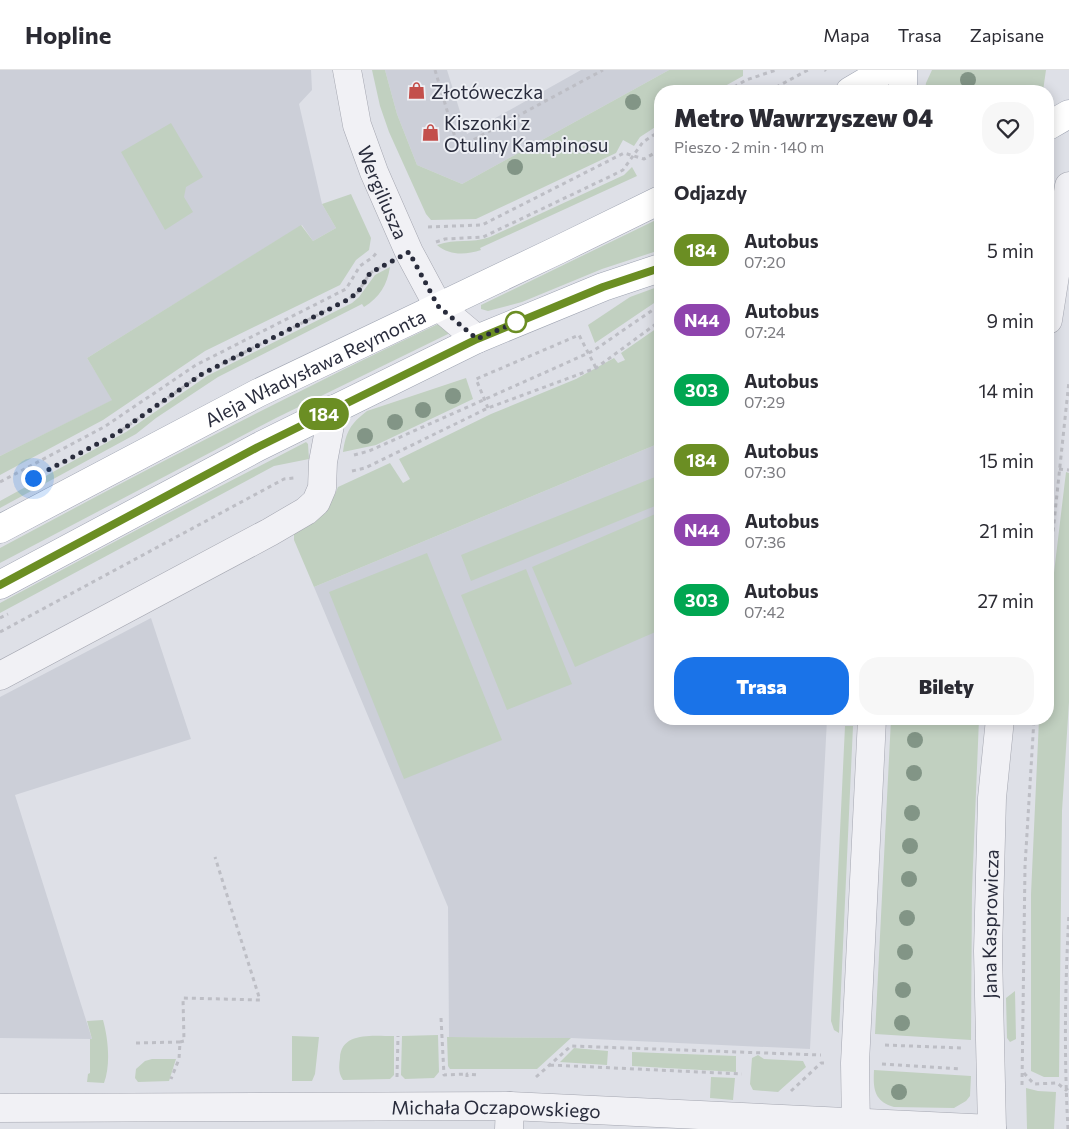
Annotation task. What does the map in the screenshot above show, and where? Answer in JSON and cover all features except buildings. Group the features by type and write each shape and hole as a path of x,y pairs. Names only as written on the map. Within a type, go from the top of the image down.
{"main road":[{"path":"860,85 886,70"},
{"path":"902,85 903,70"},
{"path":"1054,123 1069,114"},
{"name":"Aleja Władysława Reymonta","path":"0,529 258,393 654,203"},
{"path":"0,585 258,447 477,339 603,287 654,270"}],"street":[{"name":"Wergiliusza","path":"347,70 357,125 374,172 406,245 438,306"},
{"path":"1054,282 1069,186"},
{"path":"438,306 477,339"},
{"path":"0,676 306,511 316,502 322,488 323,462 333,410"},
{"path":"856,1126 856,1054 872,725"},
{"name":"Jana Kasprowicza","path":"992,1129 988,951 992,798 999,725"},
{"name":"Michała Oczapowskiego","path":"0,1108 510,1117 992,1129"}],"path":[{"path":"435,70 458,144 462,146 602,70"},
{"path":"737,85 746,80 776,70"},
{"path":"780,85 808,70"},
{"path":"0,482 104,427 196,365 346,289 360,266 374,257 379,249 445,239 483,237 623,170 643,142 654,134"},
{"path":"116,434 202,374 349,299 358,292 370,273 428,227 482,225 624,153 644,159 654,153"},
{"path":"488,408 476,379 579,335 596,368"},
{"path":"1054,519 1069,380"},
{"path":"1059,469 1069,470"},
{"path":"1022,1091 1024,1073 1025,866 1034,725"},
{"path":"136,1043 184,1041 183,998 260,1000 215,858"},
{"path":"1068,1129 1066,970 1069,913"},
{"path":"442,1018 444,1075 467,1074"},
{"path":"397,1085 398,1036"},
{"path":"170,1085 179,1058 180,1042"},
{"path":"742,1074 550,1065 571,1046 821,1055"},
{"path":"856,1054 990,1060 1023,1048"},
{"path":"821,1063 856,1054 990,1060 1024,1073 1034,1084 1057,1083 1067,1089"}],"shaded area":[{"path":"0,70 311,70 312,90 299,104 322,204 336,228 313,241 302,225 87,358 113,400 0,456"},
{"path":"385,70 447,70 467,134 581,70 669,70 462,184 417,165 397,114"},
{"path":"654,445 654,725 827,725 810,1049 571,1038 449,1037 448,907 314,587"},
{"path":"151,618 191,739 15,795 92,1039 0,1038 0,697"}],"green space":[{"path":"372,70 385,70 397,114 417,165 462,184 669,70 743,70 743,76 727,85 654,85 654,128 640,137 634,146 623,140 616,153 476,219 431,220 426,214 389,132 380,106"},
{"path":"932,70 1046,70 1044,85 926,85"},
{"path":"171,123 203,177 186,187 184,197 193,212 165,230 121,152"},
{"path":"632,167 637,176 480,248 481,250 458,254 442,249 437,245 490,237 624,175"},
{"path":"351,194 371,238 369,250 356,260 340,285 205,351 103,420 0,475 0,456 112,400 87,358 301,225 313,241 336,228 322,204"},
{"path":"654,221 654,252 602,269 522,302 488,311 481,309 481,305"},
{"path":"390,267 382,290 364,307 362,304 218,377 156,418 136,434 0,508 0,501 126,432 207,376 352,303 359,297 375,275"},
{"path":"654,288 654,303 595,343 588,325 630,297"},
{"path":"438,324 450,330 448,334 276,418 0,563 0,548 218,433"},
{"path":"654,330 654,445 314,587 294,540 294,531 326,509 338,487 390,463 403,483 410,479 399,459 491,414 576,379 614,358 618,363 625,360 621,353"},
{"path":"466,378 473,399 376,445 343,452 350,429 367,411"},
{"path":"306,442 308,444 309,459 274,466 0,613 0,603"},
{"path":"1066,472 1069,473 1069,702 1062,811 1059,1077 1044,1077 1031,1071 1031,894 1039,725 1054,725 1054,573"},
{"path":"654,477 654,506 471,581 461,555"},
{"path":"654,515 654,633 575,667 532,567"},
{"path":"427,553 502,740 404,779 329,592"},
{"path":"526,569 572,684 507,710 461,595"},
{"path":"891,725 979,725 972,890 971,1040 875,1034"},
{"path":"845,726 853,726 839,1033 834,1030 831,1021"},
{"path":"1015,991 1016,1039 1010,1042 1007,1038 1006,998"},
{"path":"103,1020 108,1051 106,1076 104,1083 87,1082 88,1074 90,1073 90,1039 92,1039 87,1021"},
{"path":"438,1035 439,1072 434,1078 405,1079 401,1075 402,1036"},
{"path":"292,1036 319,1037 315,1074 312,1081 292,1081"},
{"path":"394,1036 394,1075 390,1079 343,1080 339,1064 342,1049 346,1043 360,1037"},
{"path":"447,1037 571,1038 537,1069 450,1069 448,1066"},
{"path":"574,1048 608,1051 607,1065 560,1062"},
{"path":"632,1052 736,1056 736,1072 632,1066"},
{"path":"758,1055 764,1059 803,1061 806,1067 778,1092 753,1090 750,1084 752,1058"},
{"path":"152,1059 176,1059 169,1081 138,1082 135,1078 136,1069 145,1061"},
{"path":"874,1070 971,1076 970,1096 966,1101 954,1108 894,1107 882,1101 876,1093"},
{"path":"711,1077 735,1078 733,1100 710,1098"},
{"path":"1026,1088 1056,1092 1054,1129 1027,1129"}],"bus line":[{"name":"184","path":"0,585 258,447 477,339 603,287 654,270"}],"place":[{"name":"Złotóweczka","path":"417,91"},
{"name":"Kiszonki z Otuliny Kampinosu","path":"430,133"}],"route":[{"path":"33,478 116,434 202,374 349,299 358,292 370,273 409,252 438,306 458,325 477,339 522,320 516,322"}]}
